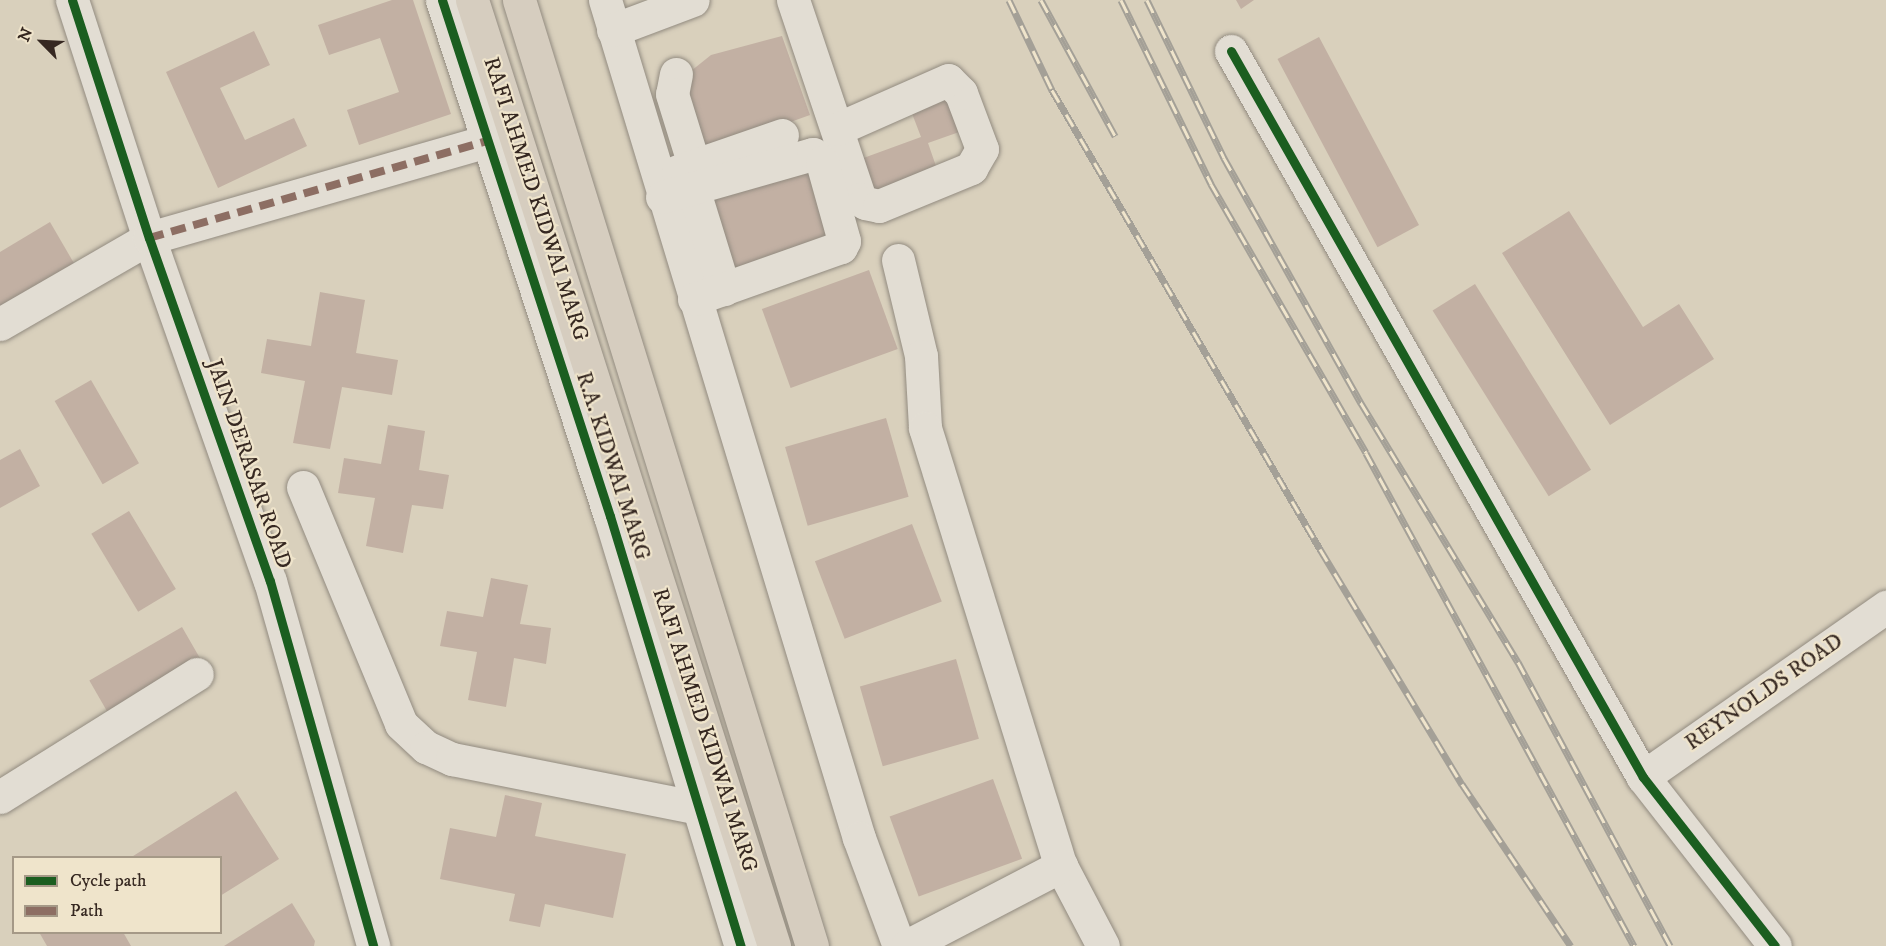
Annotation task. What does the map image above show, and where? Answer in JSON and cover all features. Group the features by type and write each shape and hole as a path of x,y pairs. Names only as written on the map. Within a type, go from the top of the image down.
{"main road":[{"name":"RAFI AHMED KIDWAI MARG","path":"472,0 774,946"},
{"path":"519,0 812,946"}],"street":[{"name":"JAIN DERASAR ROAD","path":"72,0 148,238 270,581 373,946"},
{"name":"R.A. KIDWAI MARG","path":"442,0 610,516 741,946"},
{"path":"693,0 609,15 660,188 709,294"},
{"path":"793,0 860,199 871,206 879,206 971,168 982,149 961,93 948,80 837,129"},
{"path":"1232,51 1643,777 1775,946"},
{"path":"675,74 672,93 694,177 709,294 859,838 899,946"},
{"path":"694,177 782,135"},
{"path":"0,324 148,238 488,141"},
{"path":"660,188 694,177 813,154 822,162 844,241 841,247 709,294"},
{"path":"897,260 921,356 925,428 1061,866 1103,946"},
{"path":"303,487 401,724 426,747 452,759 699,808"},
{"name":"REYNOLDS ROAD","path":"1643,777 1886,607"},
{"path":"0,797 197,674"},
{"path":"908,946 1061,866"}],"building":[{"path":"392,0 413,0 451,114 359,145 347,110 399,92 380,38 329,55 318,25"},
{"path":"1236,0 1254,0 1241,9"},
{"path":"254,31 270,65 220,88 245,140 294,118 307,146 218,188 166,72"},
{"path":"782,36 810,115 699,155 684,107 691,71 711,55"},
{"path":"1319,37 1419,225 1377,247 1278,59"},
{"path":"947,89 962,131 928,143 937,169 870,194 858,160 921,137 908,103"},
{"path":"817,162 839,243 723,274 701,193"},
{"path":"1569,211 1643,327 1679,304 1714,359 1610,425 1502,253"},
{"path":"50,222 75,265 0,310 0,252"},
{"path":"869,270 898,349 791,388 762,309"},
{"path":"1475,284 1591,470 1549,496 1433,310"},
{"path":"320,292 365,300 356,353 398,360 392,395 342,387 330,449 293,443 305,381 261,373 267,339 311,346"},
{"path":"91,380 139,463 103,484 55,401"},
{"path":"886,418 909,497 808,526 785,447"},
{"path":"388,425 425,431 419,470 449,475 443,509 412,505 403,553 366,546 375,498 338,493 344,458 381,464"},
{"path":"20,449 40,486 0,508 0,460"},
{"path":"129,511 176,589 138,612 91,534"},
{"path":"912,524 942,601 845,639 815,561"},
{"path":"491,578 528,585 520,624 551,628 546,664 514,658 506,707 468,700 477,652 440,646 447,611 483,617"},
{"path":"182,627 202,662 109,715 89,680"},
{"path":"956,659 979,739 883,766 860,687"},
{"path":"993,779 1022,859 919,896 890,817"},
{"path":"236,791 279,859 222,895 222,856 133,856"},
{"path":"505,795 542,803 535,836 626,854 613,918 545,904 540,927 509,921 515,894 440,879 450,828 496,837"},
{"path":"292,903 315,941 314,946 224,946"},
{"path":"40,934 124,934 131,946 47,946"}],"railway":[{"path":"1009,0 1052,90 1320,549 1462,784 1571,946"},
{"path":"1041,0 1115,136"},
{"path":"1121,0 1211,184 1366,453 1634,946"},
{"path":"1147,0 1224,158 1361,403 1518,662 1670,946"}],"marked path":[{"path":"149,238 488,141"}],"cycle path":[{"path":"72,0 149,238 270,581 373,946"},
{"path":"442,0 610,516 741,946"},
{"path":"1231,51 1643,777 1775,946"}]}
